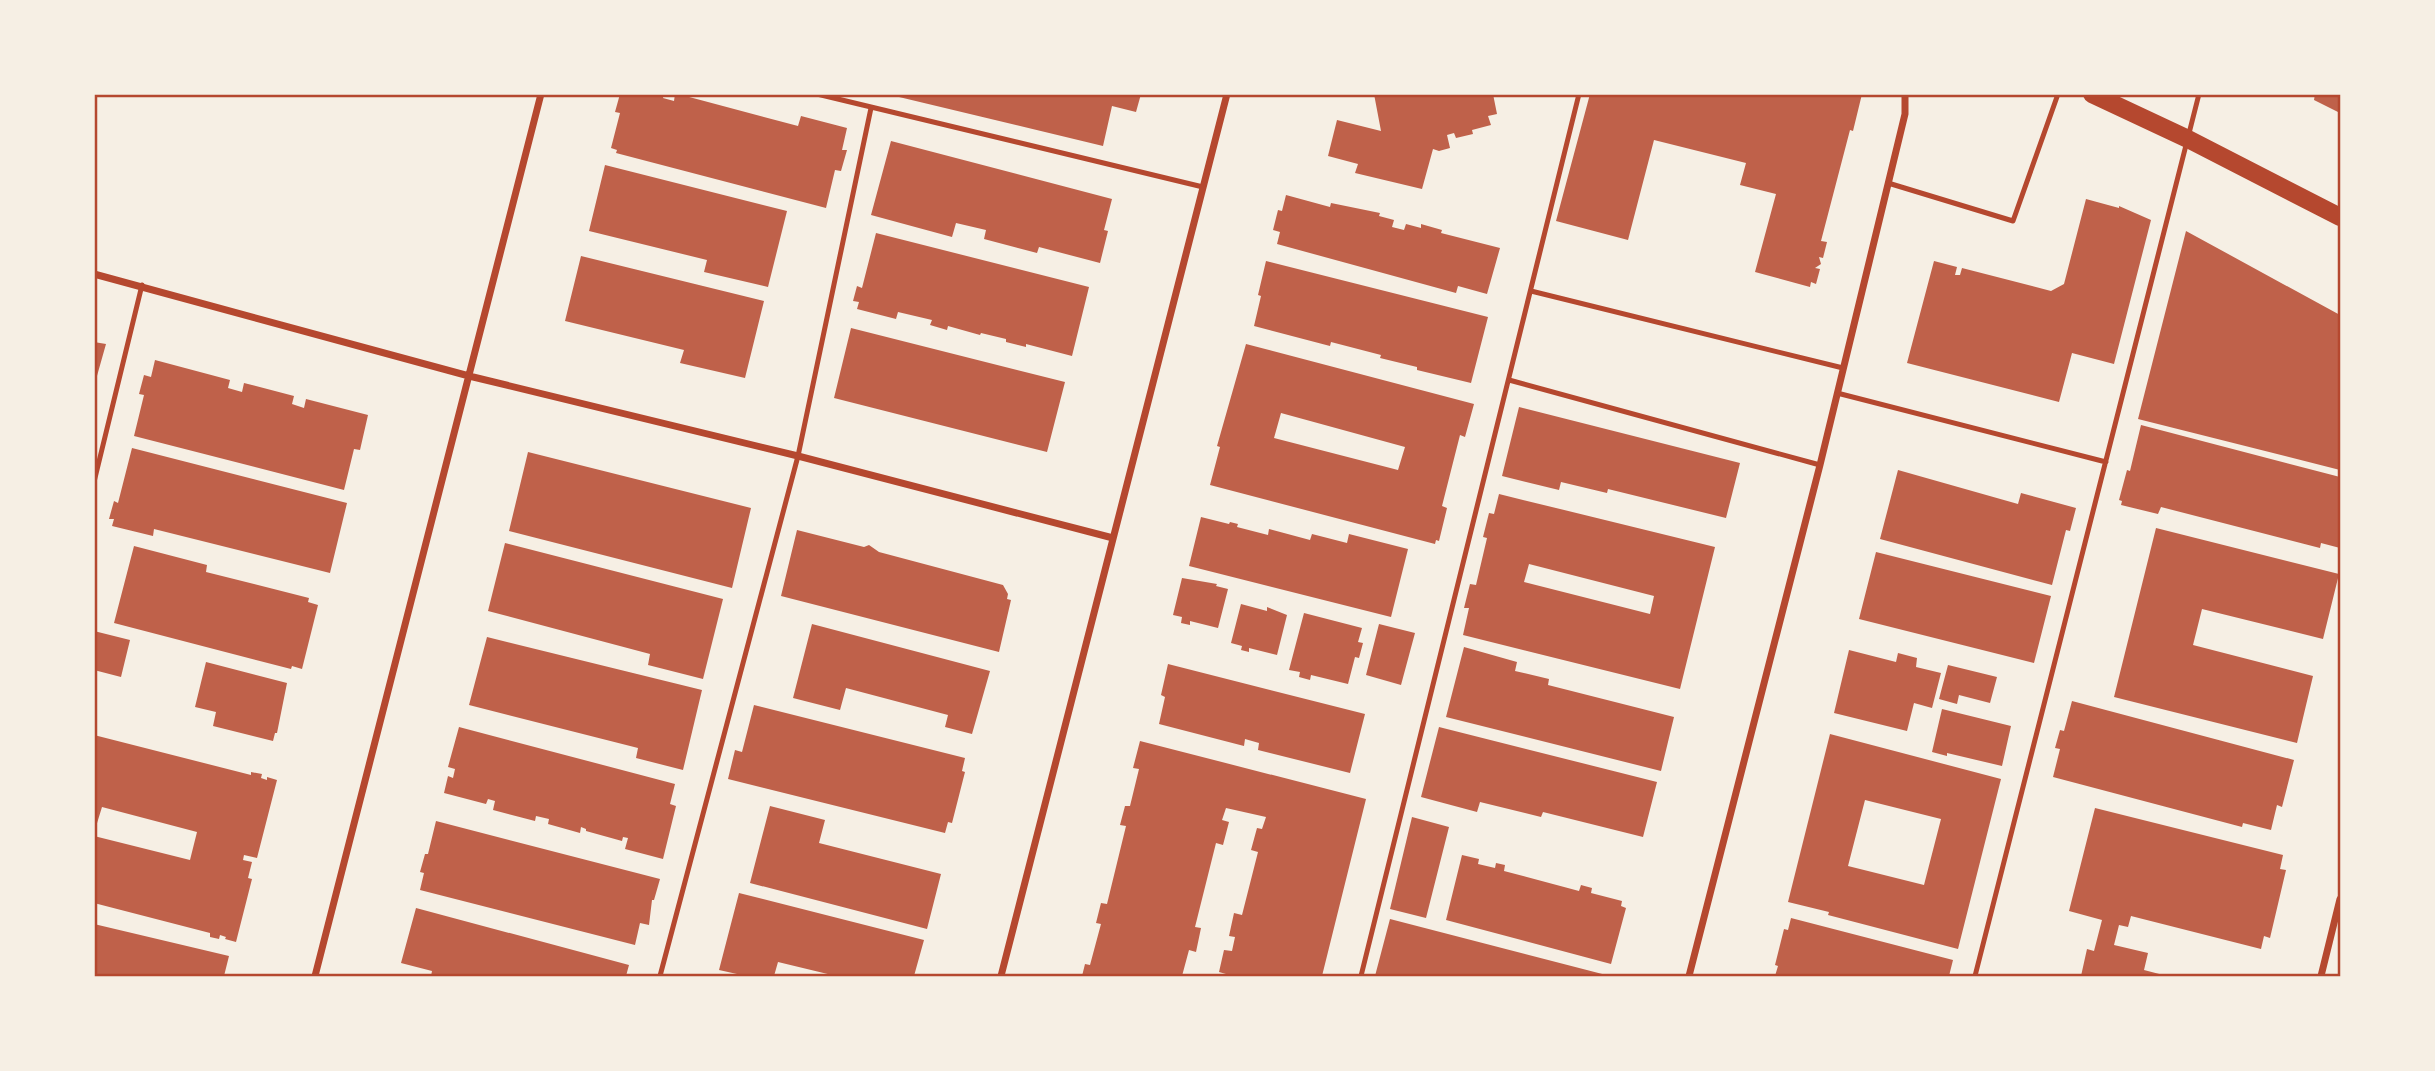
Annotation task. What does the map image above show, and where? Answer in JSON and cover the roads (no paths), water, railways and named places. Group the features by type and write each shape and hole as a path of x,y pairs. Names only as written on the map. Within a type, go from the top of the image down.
{"main road":[{"path":"2092,94 2188,139 2340,217"}],"street":[{"path":"315,976 541,94"},
{"path":"1001,976 1227,94"},
{"path":"1689,976 1820,465 1905,114 1905,94"},
{"path":"94,274 469,376 798,456 1113,538"},
{"path":"2321,976 2340,899"}],"lane":[{"path":"817,94 1203,187"},
{"path":"1361,976 1510,380 1578,94"},
{"path":"1888,183 2013,220 2058,94"},
{"path":"1975,976 2199,94"},
{"path":"660,976 798,456 871,108"},
{"path":"94,482 142,285"},
{"path":"1531,291 1843,368"},
{"path":"1510,380 1820,465"},
{"path":"1837,393 2106,462"},
{"path":"2331,936 2340,938"}]}
